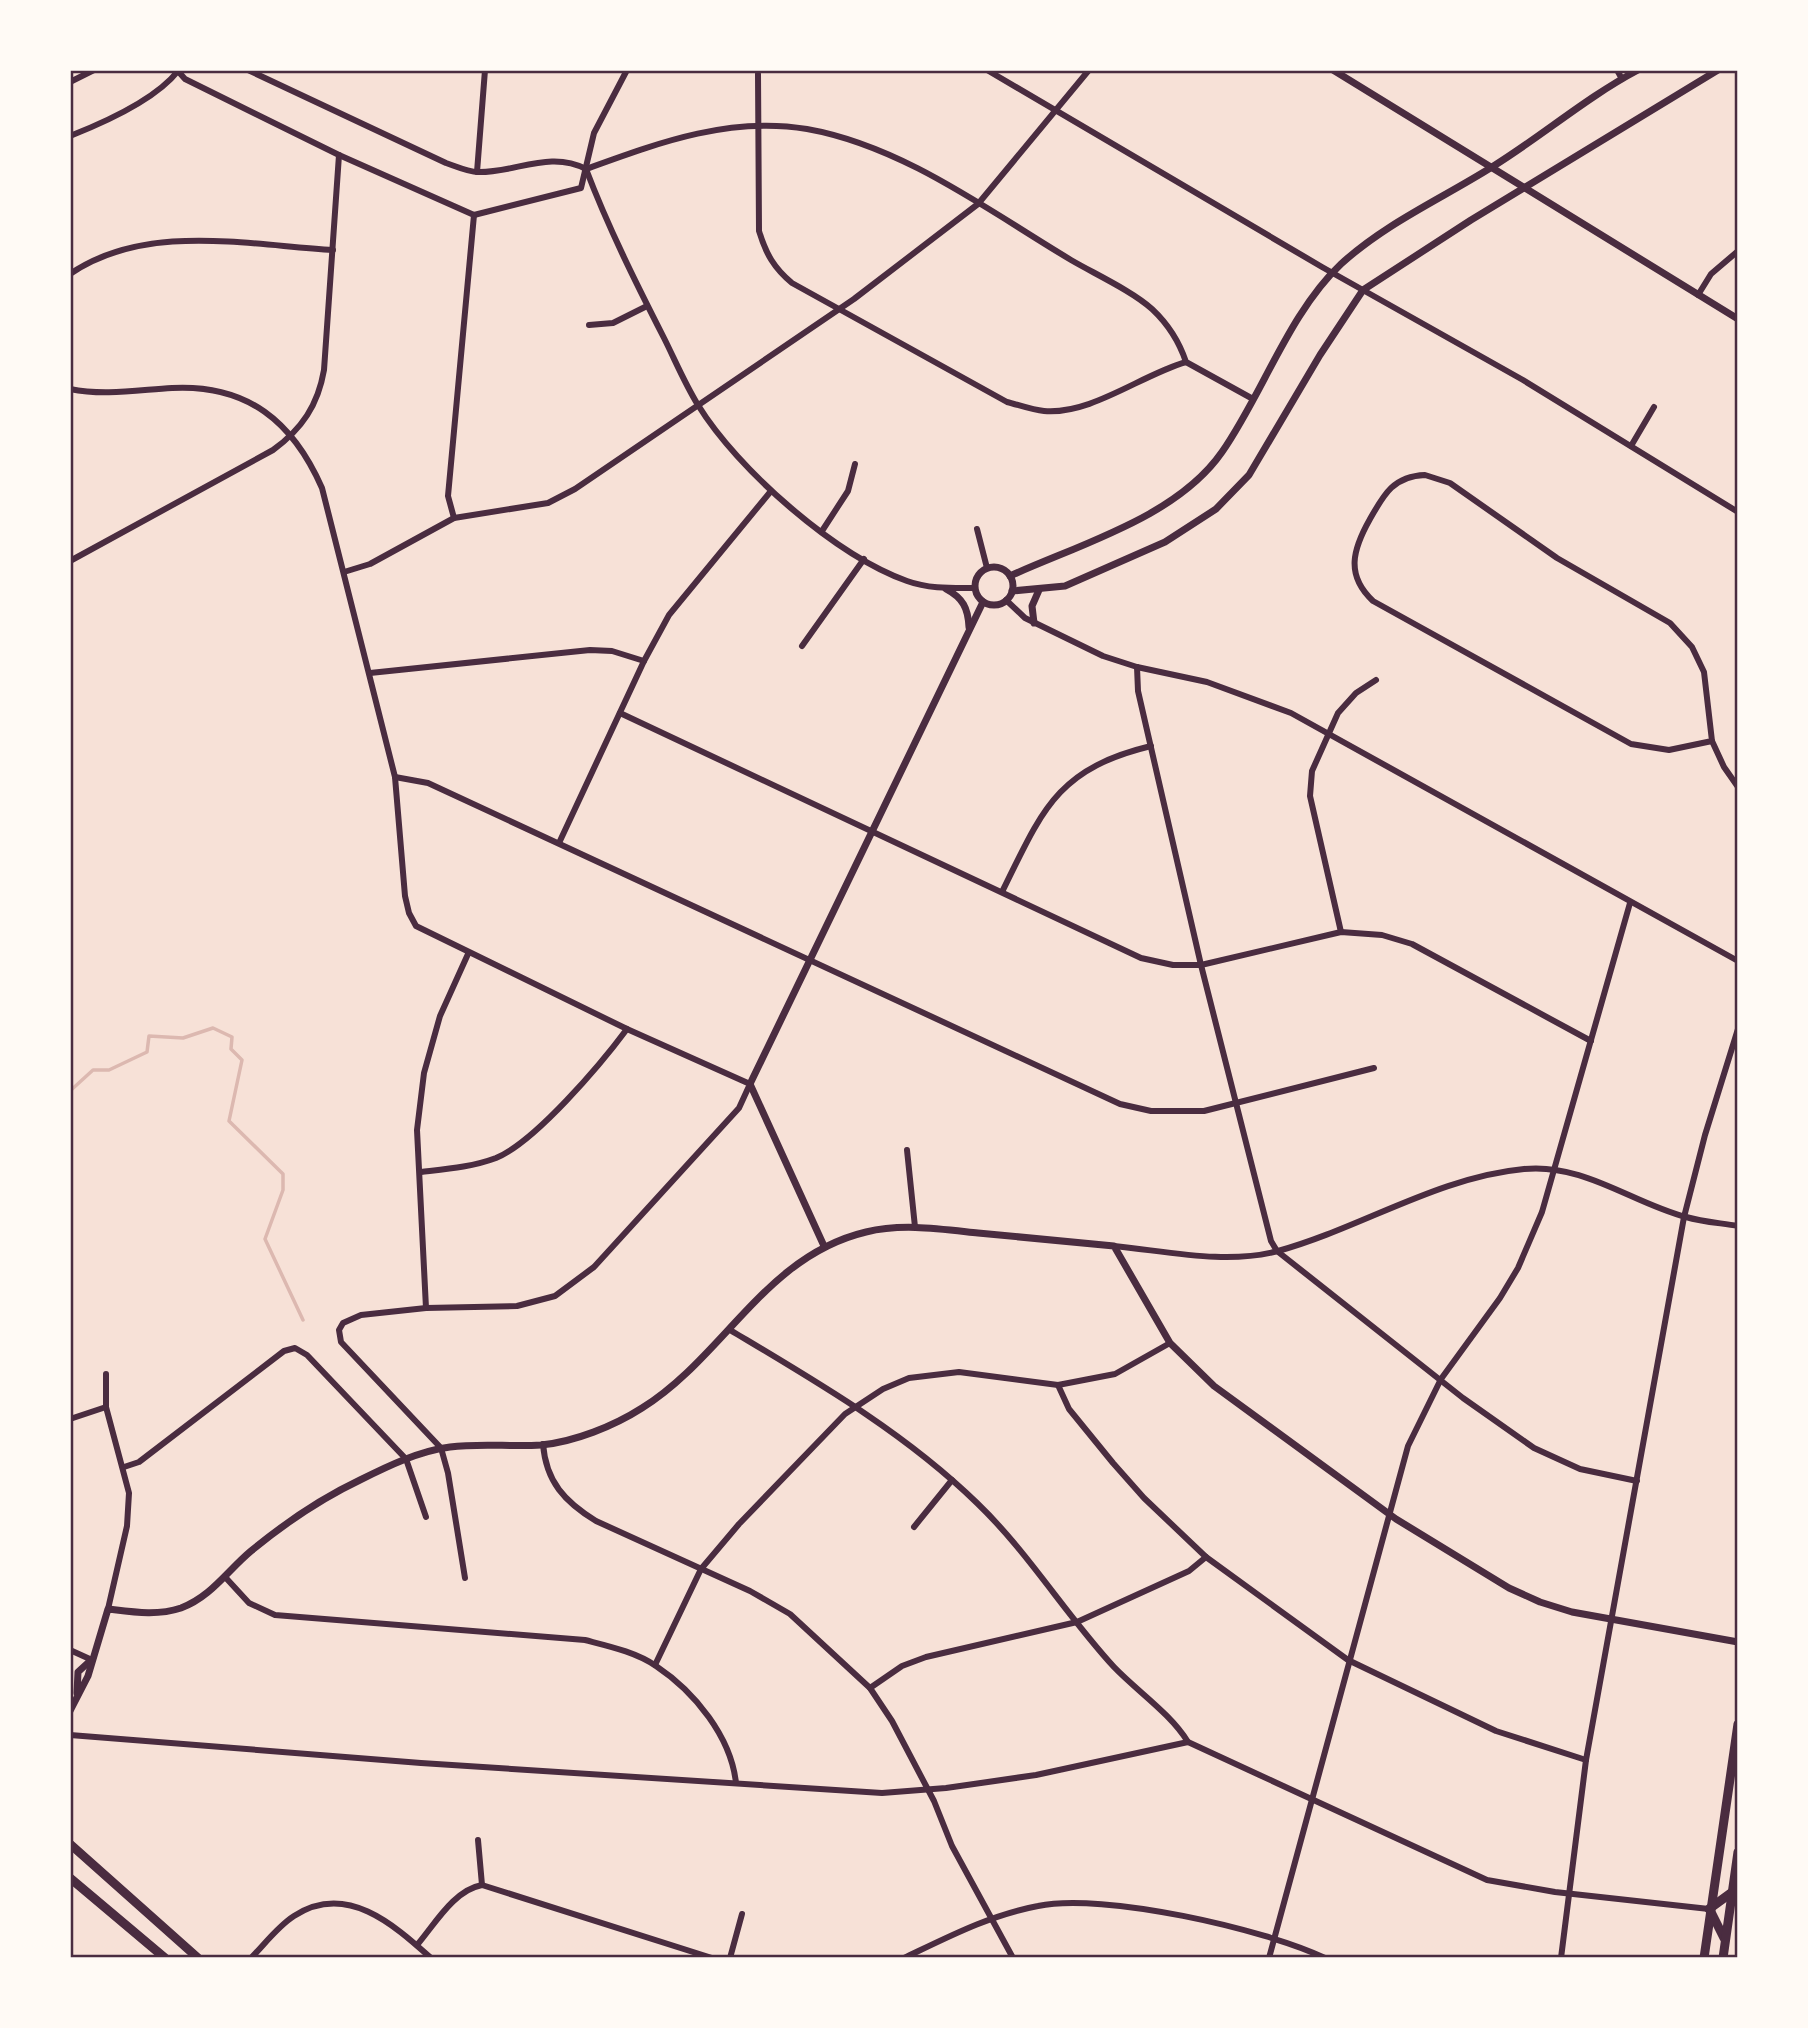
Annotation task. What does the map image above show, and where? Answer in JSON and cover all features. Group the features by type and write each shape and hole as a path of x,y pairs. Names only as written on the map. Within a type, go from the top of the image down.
{"main road":[{"path":"1704,1958 1738,1724"},
{"path":"70,1844 198,1958"},
{"path":"1723,1958 1724,1938 1735,1896 1738,1852"},
{"path":"70,1878 165,1958"},
{"path":"1709,1909 1735,1896"},
{"path":"1709,1909 1724,1938"}],"street":[{"path":"70,82 94,70"},
{"path":"70,136 115,118 171,79 177,70 185,79 339,155 474,215 581,188 587,150 626,70"},
{"path":"248,70 446,163 477,172 544,161 572,162 586,169 647,306 698,405 741,461 771,491 822,531 864,559 906,581 946,589 975,589"},
{"path":"477,172 485,70"},
{"path":"987,70 1333,273 1523,380 1738,512"},
{"path":"344,572 370,564 454,518 548,503 575,489 836,308 854,299 978,204 1089,70"},
{"path":"1333,70 1738,319"},
{"path":"1617,70 1622,79"},
{"path":"1010,576 1142,517 1189,487 1222,451 1294,329 1333,273 1387,227 1492,167 1638,70"},
{"path":"1012,591 1065,586 1165,542 1216,509 1249,475 1320,355 1363,290 1471,220 1718,70"},
{"path":"758,74 759,231 767,256 777,270 792,283 1007,402 1046,411 1089,404 1157,370 1186,362"},
{"path":"586,169 674,137 722,128 758,126 807,129 869,146 905,162 978,204 1150,308 1181,346 1186,362 1252,399"},
{"path":"70,561 293,436 309,414 321,387 339,155"},
{"path":"454,518 448,496 474,215"},
{"path":"70,274 88,261 134,244 174,240 333,250"},
{"path":"1698,295 1711,274 1738,251"},
{"path":"589,325 613,323 647,306"},
{"path":"70,389 100,393 176,388 211,390 240,398 260,408 293,436 311,462 322,488 370,673 395,777 409,914 423,931 468,954 750,1084 824,1246"},
{"path":"1631,446 1654,407"},
{"path":"822,531 848,491 855,464"},
{"path":"1712,741 1669,750 1632,744 1373,601 1356,578 1353,556 1357,542 1387,489 1409,477 1425,475 1442,479 1557,558 1663,617 1692,647 1704,671 1712,741 1724,767 1738,787"},
{"path":"559,843 644,661 669,615 771,491"},
{"path":"977,530 987,568"},
{"path":"802,646 864,559"},
{"path":"987,568 999,568 1010,576 1012,591 1006,600 995,605 984,601 975,589 978,577 987,568"},
{"path":"946,589 958,595 964,604 969,629"},
{"path":"1034,623 1032,606 1039,590"},
{"path":"1006,600 1034,623 1102,656 1137,667 1207,682 1251,696 1328,733 1738,961"},
{"path":"465,1578 448,1473 440,1448 341,1342 339,1330 344,1323 361,1315 425,1308 517,1306 555,1296 594,1267 739,1108 808,959 984,601"},
{"path":"370,673 590,650 612,651 644,661"},
{"path":"1137,667 1138,691 1201,965 1271,1241 1277,1251 1534,1448 1580,1469 1637,1481"},
{"path":"1341,932 1310,796 1312,771 1342,707 1376,680"},
{"path":"620,713 1141,958 1173,965 1201,965 1341,932 1382,935 1412,944 1591,1041"},
{"path":"1002,892 1037,821 1054,797 1073,778 1095,764 1151,746"},
{"path":"395,777 428,783 1120,1104 1181,1113 1237,1104 1374,1068"},
{"path":"1269,1958 1408,1446 1441,1378 1518,1268 1542,1212 1630,903"},
{"path":"425,1308 421,1172 417,1130 424,1073 440,1016 468,954"},
{"path":"421,1172 466,1167 497,1158 519,1146 602,1063 627,1029"},
{"path":"1561,1958 1567,1893 1586,1760 1684,1217 1705,1135 1738,1029"},
{"path":"906,1150 915,1227"},
{"path":"108,1609 144,1614 180,1608 201,1597 226,1578 248,1553 302,1511 406,1460 440,1448 543,1444 597,1430 641,1409 680,1380 776,1279 824,1246 867,1231 915,1227 1206,1255 1277,1251 1467,1180 1524,1169 1553,1169 1612,1186 1684,1217 1738,1226"},
{"path":"1114,1246 1170,1343 1214,1386 1388,1514 1509,1588 1572,1612 1738,1642"},
{"path":"730,1330 857,1406 952,1480 1002,1530 1114,1667 1178,1726 1188,1742 1487,1880 1567,1893 1709,1909"},
{"path":"655,1665 701,1569 739,1524 845,1414 883,1389 909,1378 959,1373 1058,1385 1115,1374 1170,1343"},
{"path":"124,1467 139,1462 284,1351 295,1348 307,1355 406,1460 426,1517"},
{"path":"70,1711 92,1660 108,1609 127,1526 129,1493 106,1407 106,1374"},
{"path":"1058,1385 1069,1409 1121,1471 1206,1557 1348,1660 1496,1731 1586,1760"},
{"path":"70,1419 106,1407"},
{"path":"543,1444 551,1480 574,1508 790,1614 870,1688 892,1721 1013,1958"},
{"path":"914,1527 952,1480"},
{"path":"870,1688 902,1667 926,1657 1077,1622 1189,1571 1206,1557"},
{"path":"226,1578 249,1603 275,1615 585,1640 620,1649 655,1665 687,1693 718,1730 734,1760 736,1783"},
{"path":"70,1650 92,1660"},
{"path":"70,1735 421,1763 854,1792 926,1790 1036,1775 1188,1742"},
{"path":"478,1840 482,1885"},
{"path":"417,1945 468,1887 482,1885 712,1958"},
{"path":"251,1958 292,1917 324,1905 349,1904 368,1909 431,1958"},
{"path":"904,1958 991,1917 1041,1905 1086,1904 1133,1909 1275,1937 1325,1958"},
{"path":"730,1958 742,1914"},
{"path":"1727,1924 1738,1916"}],"waterway":[{"path":"70,1091 93,1070 109,1070 147,1052 149,1036 183,1038 213,1028 232,1037 231,1049 242,1060 229,1121 283,1174 283,1190 265,1239 303,1320"}]}
